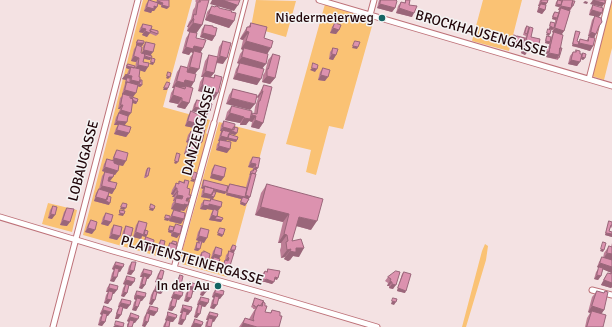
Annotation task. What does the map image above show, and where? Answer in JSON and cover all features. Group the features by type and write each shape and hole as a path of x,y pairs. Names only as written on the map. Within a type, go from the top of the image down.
{"street":[{"name":"LOBAUGASSE","path":"53,327 138,0"},
{"name":"DANZERGASSE","path":"174,268 246,0"},
{"name":"BROCKHAUSENGASSE","path":"319,0 612,86"},
{"path":"370,15 374,0"},
{"path":"589,79 610,0"},
{"name":"PLATTENSTEINERGASSE","path":"0,217 377,327"},
{"path":"592,290 612,295"}],"shaded area":[{"path":"143,0 192,0 163,107 210,120 206,133 208,135 175,258 171,260 83,235"},
{"path":"256,0 296,1 286,37 251,27"},
{"path":"483,0 522,0 509,51 472,41"},
{"path":"612,0 612,48 604,80 592,76"},
{"path":"325,4 374,19 343,129 329,126 316,175 306,172 311,150 286,144"},
{"path":"219,122 266,134 227,277 182,264 180,259"},
{"path":"48,203 77,210 72,232 42,224"},
{"path":"485,244 488,246 486,260 466,327 462,327 482,251"}],"building":[{"path":"149,0 158,3 157,7 154,6 154,9 147,7"},
{"path":"158,0 169,0 169,7 162,5 163,3"},
{"path":"200,0 209,0 202,25 193,23 194,14 196,15 198,2 200,2"},
{"path":"223,0 240,0 238,5"},
{"path":"381,0 396,0 395,8 380,4"},
{"path":"406,0 410,0 409,5 417,6 414,13 399,8 401,2 405,3"},
{"path":"542,0 548,0 547,3 541,2"},
{"path":"558,0 562,1 561,5 557,4"},
{"path":"563,0 573,0 571,8 561,6"},
{"path":"593,0 605,0 605,3"},
{"path":"541,4 546,5 545,10 539,8"},
{"path":"593,5 603,8 602,13 592,10"},
{"path":"212,6 236,13 234,21 209,14"},
{"path":"561,8 570,11 564,31 555,28"},
{"path":"555,12 559,13 557,18 553,17"},
{"path":"595,16 601,18 602,22 596,34 591,32"},
{"path":"551,22 555,23 554,28 550,26"},
{"path":"251,23 267,27 264,38 273,41 271,48 246,41 249,32 246,31 247,27 250,27"},
{"path":"335,23 341,25 339,30 333,28"},
{"path":"143,24 152,26 150,33 145,31 146,29 142,28"},
{"path":"205,25 217,28 215,36 203,33"},
{"path":"527,26 529,27 527,34 525,33"},
{"path":"530,27 533,28 531,37 540,39 538,49 529,46 528,50 524,49"},
{"path":"151,29 158,31 158,34 150,31"},
{"path":"548,29 551,30 550,34 547,33"},
{"path":"576,31 580,32 577,41 579,42 578,45 573,44"},
{"path":"190,32 197,33 196,38 206,40 203,48 194,46 193,49 186,47"},
{"path":"554,32 563,35 559,55 549,53"},
{"path":"514,35 516,36 515,42 513,41"},
{"path":"517,36 525,38 523,44 516,42"},
{"path":"547,36 551,37 550,42 546,41"},
{"path":"589,37 595,38 593,46 579,43 580,39 588,41"},
{"path":"138,40 144,41 144,43 137,43"},
{"path":"223,41 231,43 227,58 220,56"},
{"path":"355,41 360,42 358,47 353,46"},
{"path":"146,42 155,44 153,52 144,50"},
{"path":"137,45 142,47 141,53 145,54 143,62 149,63 148,67 138,65 139,58 134,56"},
{"path":"546,46 550,47 549,52 544,51"},
{"path":"244,48 268,54 266,64 242,57"},
{"path":"333,48 338,49 336,55 332,54"},
{"path":"560,48 562,48 559,58 557,58 559,55"},
{"path":"576,50 580,51 580,54 582,54 580,62 571,60 573,52 576,52"},
{"path":"194,51 202,53 199,69 190,67"},
{"path":"583,53 586,54 585,58 582,57"},
{"path":"145,54 152,56 151,58 145,56"},
{"path":"273,54 280,56 275,78 267,76 267,69"},
{"path":"209,55 218,57 214,73 206,71"},
{"path":"152,58 155,59 154,63 151,62"},
{"path":"240,63 264,69 261,79 237,73"},
{"path":"313,63 318,65 317,69 312,68"},
{"path":"128,64 135,66 134,68 127,66"},
{"path":"181,66 188,68 187,72 196,74 194,82 185,80 184,83 177,81"},
{"path":"131,67 140,69 140,82 131,80 132,76 125,75 129,74"},
{"path":"323,68 330,70 328,77 321,75"},
{"path":"168,72 171,73 170,77 167,76"},
{"path":"215,75 222,77 218,93 210,91 211,87 202,85 204,76 214,78"},
{"path":"127,78 130,78 130,82 133,83 126,83"},
{"path":"140,80 142,80 142,85 139,84"},
{"path":"127,82 138,85 136,93 125,90"},
{"path":"167,82 170,83 168,88 164,88"},
{"path":"264,85 272,87 263,123 255,120 256,116 252,115 252,113 257,114"},
{"path":"175,86 185,89 186,86 193,88 189,103 182,101 182,98 173,95"},
{"path":"233,89 257,95 255,104 231,98"},
{"path":"123,94 130,96 130,98 133,99 131,113 121,110 123,105 121,105"},
{"path":"132,97 138,99 137,102 132,100"},
{"path":"197,100 212,104 210,111 195,107"},
{"path":"232,106 252,111 250,119 230,113"},
{"path":"191,111 201,116 200,118 207,120 205,126 188,121"},
{"path":"119,113 128,116 127,122 117,121"},
{"path":"224,121 235,124 234,130 223,127"},
{"path":"119,124 131,127 129,133 117,130"},
{"path":"195,127 205,129 202,142 200,141 200,143 191,141 189,138 191,131 194,132"},
{"path":"234,127 238,128 237,133 232,131"},
{"path":"223,130 230,132 228,138 221,136"},
{"path":"229,134 238,137 237,140 228,138"},
{"path":"220,140 231,142 230,149 219,146"},
{"path":"189,142 199,145 198,152 187,149"},
{"path":"117,150 128,153 126,161 114,158"},
{"path":"177,153 180,154 178,162 175,161"},
{"path":"253,157 260,158 258,168 255,167 256,164 251,163"},
{"path":"107,159 114,161 114,163 119,165 118,171 105,167"},
{"path":"215,165 226,168 224,177 212,174"},
{"path":"148,168 150,168 148,176 146,176"},
{"path":"254,169 257,170 255,174 252,173 250,175 251,171"},
{"path":"105,172 114,174 113,177 109,177 108,181 117,183 115,189 102,186"},
{"path":"194,172 197,173 195,180 192,179"},
{"path":"252,173 256,174 250,197 246,195"},
{"path":"185,180 189,181 187,188 190,189 189,195 191,195 186,201 189,201 188,205 175,203 176,198 182,199 183,196 177,195 178,191 177,188 175,188 176,183 179,184 179,181 184,183"},
{"path":"204,180 228,186 226,192 203,186"},
{"path":"230,184 247,188 245,197 227,193"},
{"path":"267,184 323,199 317,221 299,217 292,241 301,239 304,248 296,248 296,252 290,251 291,249 287,250 287,235 284,234 289,214 261,207"},
{"path":"205,186 214,189 212,195 204,193"},
{"path":"99,189 109,192 107,200 96,197"},
{"path":"213,192 216,192 214,197 211,196"},
{"path":"108,196 111,197 110,203 106,201"},
{"path":"243,197 249,199 246,204 241,202"},
{"path":"211,199 222,202 221,207 209,204 209,206 203,205 204,200 210,201"},
{"path":"123,203 127,204 126,208 121,207"},
{"path":"151,204 155,206 154,209 150,208"},
{"path":"53,206 57,207 55,215 51,214"},
{"path":"67,208 74,209 70,222 63,220"},
{"path":"214,209 218,211 217,217 212,215"},
{"path":"120,210 125,211 124,214 120,213"},
{"path":"174,210 185,213 184,219 172,216"},
{"path":"106,213 113,215 111,222 104,220"},
{"path":"166,215 170,216 170,219 165,218"},
{"path":"217,216 223,218 222,220 215,219"},
{"path":"91,220 97,222 95,230 88,228"},
{"path":"139,221 147,223 144,235 136,232"},
{"path":"609,221 612,222 609,231 612,232 612,234 606,233"},
{"path":"176,224 182,226 180,234 173,232"},
{"path":"114,225 122,227 120,236 112,234"},
{"path":"126,226 133,228 131,236 124,235"},
{"path":"170,226 174,227 173,231 169,230"},
{"path":"201,228 209,230 207,238 199,236"},
{"path":"220,228 225,229 223,235 218,233"},
{"path":"145,230 148,231 147,235 144,234"},
{"path":"146,237 154,240 153,247 144,245"},
{"path":"161,240 165,241 163,250 159,248"},
{"path":"173,241 177,242 176,245 172,243"},
{"path":"199,241 202,241 200,249 196,248 197,242 199,243"},
{"path":"603,242 606,243 604,250 601,249"},
{"path":"170,243 177,245 175,253 168,251"},
{"path":"233,245 236,246 235,250 231,250"},
{"path":"609,246 612,247 612,254 607,253"},
{"path":"216,247 222,249 221,256 214,254"},
{"path":"204,251 210,254 208,263 200,261 202,252"},
{"path":"229,251 234,253 229,269 223,267 225,260 228,261"},
{"path":"214,257 220,259 218,265 212,263"},
{"path":"602,257 612,260 612,267 600,263"},
{"path":"116,262 124,264 123,267 115,265"},
{"path":"132,262 136,262 134,271 130,270"},
{"path":"599,267 603,268 601,276 597,275"},
{"path":"115,268 119,269 117,277 113,277"},
{"path":"144,269 152,271 151,275 143,273"},
{"path":"268,269 280,271 278,278 275,277 274,282 262,279 265,271 267,272"},
{"path":"161,270 164,271 162,279 158,278"},
{"path":"396,271 400,272 396,285 392,284 390,281 391,279 388,277"},
{"path":"404,272 411,274 406,291 398,288"},
{"path":"608,273 612,273 612,283 604,280"},
{"path":"180,275 183,276 181,285 178,284"},
{"path":"127,276 135,278 134,282 126,280"},
{"path":"144,276 147,277 145,285 142,284"},
{"path":"190,282 198,285 197,288 189,286"},
{"path":"205,283 208,284 206,292 203,291"},
{"path":"110,284 118,286 117,290 109,288"},
{"path":"126,284 129,285 127,293 124,292"},
{"path":"157,284 165,286 164,290 156,288"},
{"path":"189,289 193,290 191,298 187,297"},
{"path":"216,289 224,291 223,295 215,293"},
{"path":"175,290 183,292 182,296 174,294"},
{"path":"109,291 113,292 111,300 107,299"},
{"path":"137,291 146,293 145,297 136,295"},
{"path":"154,291 157,292 155,300 152,299"},
{"path":"597,291 604,293 605,291 608,292 604,310 592,306"},
{"path":"215,296 219,297 217,305 213,304"},
{"path":"201,297 209,299 208,303 200,301"},
{"path":"137,298 141,299 138,307 135,306"},
{"path":"173,298 177,299 175,307 171,306"},
{"path":"255,298 264,301 260,306 258,305 255,307 253,305"},
{"path":"393,298 397,299 396,302 392,301"},
{"path":"122,299 131,301 130,305 121,303"},
{"path":"263,302 265,303 265,306 267,306 265,312 271,313 272,310 280,312 280,316 282,316 279,327 257,327 243,323 245,318 254,321 255,311 258,305 262,306"},
{"path":"199,304 202,305 200,314 197,313"},
{"path":"183,305 192,307 191,311 183,308"},
{"path":"104,306 112,309 111,312 103,310"},
{"path":"120,306 123,307 121,315 117,314"},
{"path":"150,306 158,308 157,312 149,310"},
{"path":"183,311 187,312 185,320 181,319"},
{"path":"592,311 606,315 603,327 587,327"},
{"path":"168,312 177,315 176,318 168,316"},
{"path":"210,312 218,314 217,317 209,315"},
{"path":"103,313 107,314 105,322 101,321"},
{"path":"131,313 139,316 138,319 130,317"},
{"path":"147,313 150,314 148,322 145,321"},
{"path":"209,318 213,319 211,327 207,326"},
{"path":"195,319 203,322 202,325 194,323"},
{"path":"130,320 134,321 132,327 128,327"},
{"path":"167,320 170,321 169,327 165,327"},
{"path":"116,321 124,323 123,327 115,325"}],"place":[{"name":"Niedermeierweg","path":"382,18"},
{"name":"In der Au","path":"218,286"}]}
